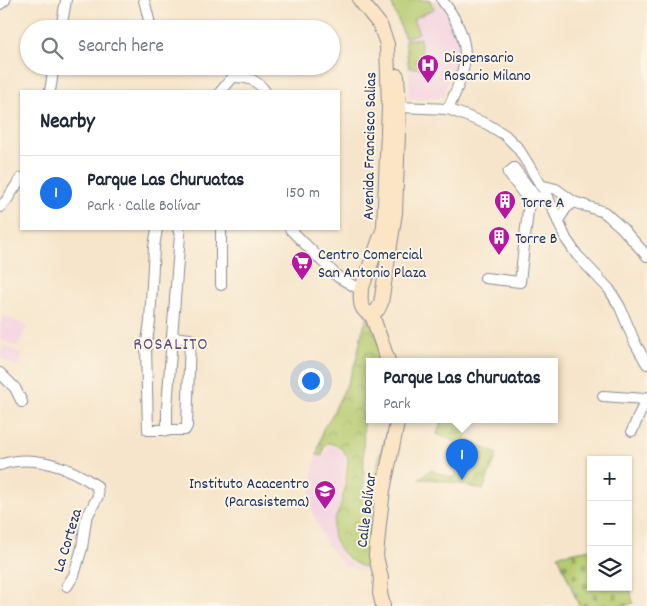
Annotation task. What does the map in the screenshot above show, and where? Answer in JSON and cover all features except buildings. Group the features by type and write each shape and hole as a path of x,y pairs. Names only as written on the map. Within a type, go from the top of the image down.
{"street":[{"path":"0,4 5,0"},
{"path":"63,20 66,0"},
{"path":"144,0 149,20"},
{"name":"Avenida Francisco Salias","path":"360,0 380,25 386,44 389,107 384,228 361,294"},
{"name":"Avenida Francisco Salias","path":"371,0 388,21 393,34 399,107 395,213 381,297"},
{"path":"442,0 450,10 463,38 466,59 462,76 448,109"},
{"path":"50,90 53,75"},
{"path":"222,90 233,77 247,77 264,90"},
{"path":"399,107 448,109 488,124 505,135 518,148 546,195 566,239 577,255 609,289 620,306 635,343 647,364"},
{"path":"485,278 520,282 529,201 508,173 514,168 535,196 548,202"},
{"path":"0,207 20,180"},
{"path":"540,185 556,189 574,202 604,212 621,227 647,256"},
{"path":"558,221 566,208 574,202"},
{"path":"157,230 154,247 150,322 146,347 148,430 185,430 188,426 190,339 172,337"},
{"path":"167,431 180,235 178,230"},
{"path":"221,285 222,230"},
{"path":"291,230 338,277 361,294"},
{"path":"372,288 378,291 381,297 378,309 372,315 366,313 362,308 361,294 366,289 372,288"},
{"path":"372,315 387,358"},
{"path":"0,373 10,381 22,402"},
{"path":"603,396 646,398 632,431"},
{"name":"Calle Bolívar","path":"383,606 380,593 381,578 376,556 383,490 397,423"},
{"name":"La Corteza","path":"0,465 8,462 50,462 87,479 97,486 98,496 86,519 82,548 74,575 67,586"}],"shaded area":[{"path":"432,0 435,0 444,7 455,27 460,65 455,73 452,71 407,69 406,45 397,20 401,18 403,22 435,6"},
{"name":"Dispensario Rosario Milano","path":"410,70 451,72 442,97 408,99"},
{"path":"4,316 27,326 17,347 0,339 0,324"},
{"path":"4,345 22,354 17,367 0,358"},
{"name":"Instituto Acacentro (Parasistema)","path":"329,445 344,453 346,458 340,503 332,526 334,542 344,559 358,568 370,570 370,573 343,565 325,542 314,515 311,505 311,492 316,456 323,458"}],"green space":[{"path":"395,0 430,0 434,9 413,19 419,33 405,38 391,2"},
{"path":"420,38 423,68 409,68 405,40"},
{"path":"368,316 385,358 366,358 366,391 363,400 364,490 367,491 372,488 380,454 389,430 371,511 370,569 356,564 349,559 339,548 333,534 333,526 344,493 348,458 340,448 328,443 324,447 322,456 317,455 323,429 331,417 356,361 362,332"},
{"path":"441,423 472,423 465,439 497,454 483,490 452,482 419,479 430,470 452,478 468,447 437,434"},
{"path":"587,550 587,591 631,591 633,603 625,606 579,606 558,555"}],"place":[{"name":"Dispensario Rosario Milano","path":"428,84"},
{"name":"Torre A","path":"505,220"},
{"name":"Torre B","path":"499,256"},
{"name":"Centro Comercial San Antonio Plaza","path":"302,281"},
{"name":"Parque Las Churuatas","path":"462,480"},
{"name":"Instituto Acacentro (Parasistema)","path":"325,510"}],"district":[{"name":"ROSALITO","path":"171,343"}]}
